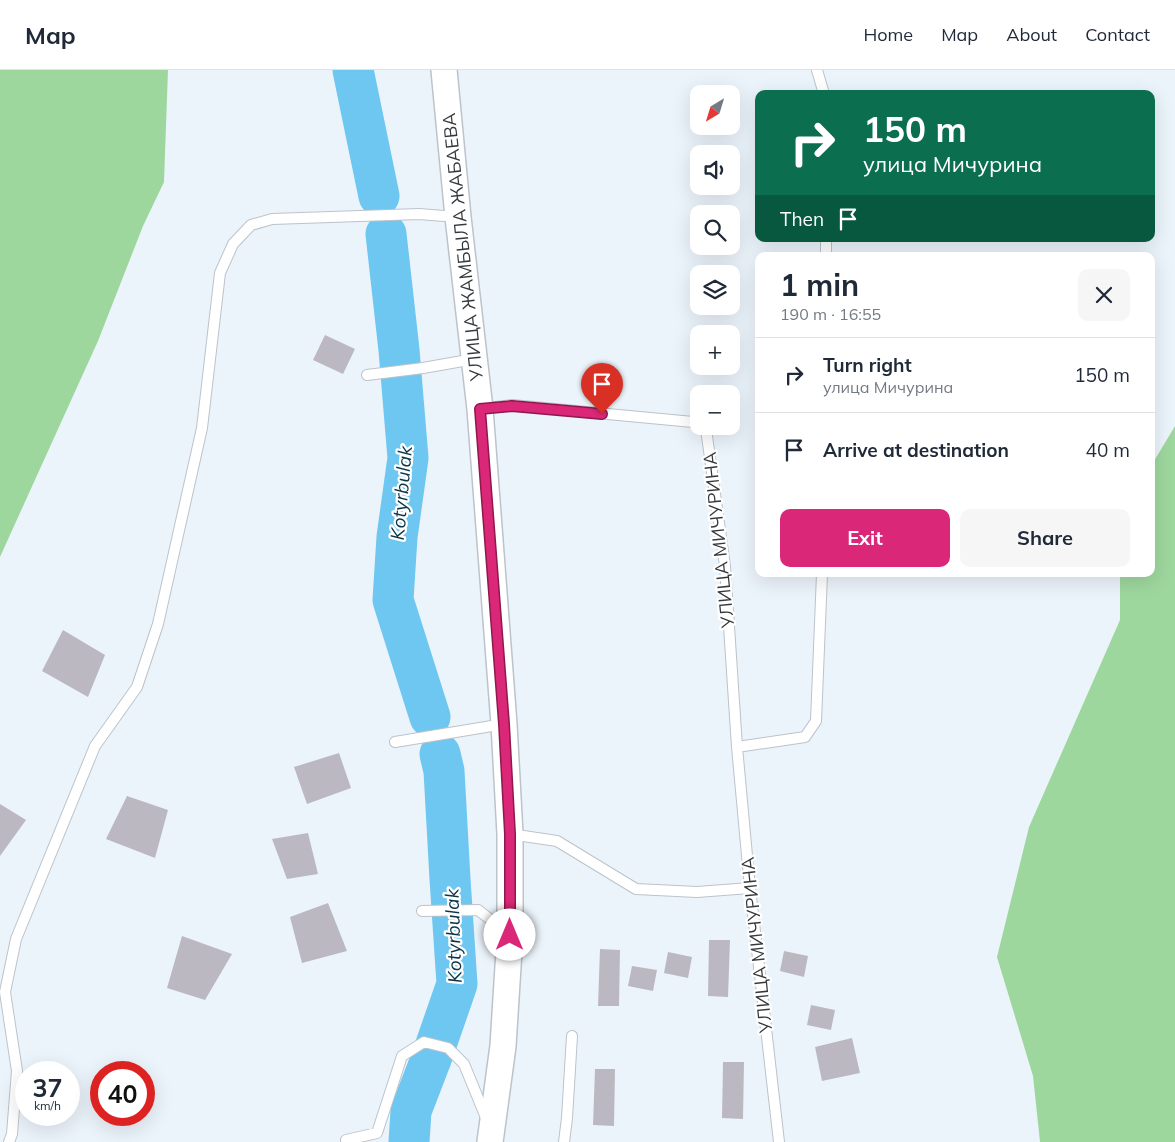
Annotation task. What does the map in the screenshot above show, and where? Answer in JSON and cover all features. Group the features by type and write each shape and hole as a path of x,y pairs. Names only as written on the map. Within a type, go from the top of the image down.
{"street":[{"name":"УЛИЦА ЖАМБЫЛА ЖАБАЕВА","path":"444,70 458,217 480,409 504,724 510,834 510,935 503,1046 491,1136"}],"lane":[{"path":"817,70 823,90"},
{"path":"9,1142 12,1134 17,1071 5,992 16,939 95,746 137,687 158,624 202,428 220,273 233,244 251,225 272,218 419,214 458,217"},
{"path":"367,376 474,359"},
{"name":"УЛИЦА МИЧУРИНА","path":"480,409 512,406 690,422"},
{"name":"УЛИЦА МИЧУРИНА","path":"707,435 725,566 737,747 750,888 779,1142"},
{"path":"737,747 805,737 816,721 822,577"},
{"path":"395,742 504,724"},
{"path":"510,834 557,841 636,889 697,892 750,888"},
{"path":"422,911 478,910 510,935"},
{"path":"564,1142 572,1036"},
{"path":"346,1140 377,1133 402,1056 424,1042 448,1048 464,1064 491,1136"}],"green space":[{"path":"0,70 168,70 164,182 143,226 98,341 0,557"},
{"path":"1175,426 1175,1142 1040,1142 1033,1076 997,957 1029,827 1120,620 1120,577 1155,577 1155,459"}],"building":[{"path":"325,335 355,349 343,374 313,360"},
{"path":"63,630 105,655 88,697 42,671"},
{"path":"339,753 351,788 307,804 294,767"},
{"path":"127,796 168,810 155,858 106,839"},
{"path":"0,804 26,820 0,856"},
{"path":"308,833 318,874 287,879 272,839"},
{"path":"328,903 347,951 302,963 290,917"},
{"path":"182,936 232,954 205,1000 167,988"},
{"path":"709,940 730,940 728,997 708,996"},
{"path":"600,949 620,950 619,1006 598,1006"},
{"path":"784,951 808,956 804,977 780,971"},
{"path":"668,952 692,957 688,978 664,973"},
{"path":"632,966 657,970 653,991 628,986"},
{"path":"811,1005 835,1010 831,1030 807,1025"},
{"path":"852,1038 860,1073 822,1081 815,1047"},
{"path":"723,1062 744,1062 743,1119 722,1118"},
{"path":"595,1069 615,1069 614,1126 593,1125"}],"waterway":[{"name":"Kotyrbulak","path":"353,70 379,196"},
{"name":"Kotyrbulak","path":"386,234 399,350 408,458 397,537 393,600 430,717"},
{"name":"Kotyrbulak","path":"409,1142 411,1111 457,984 444,771 440,754"}],"route":[{"path":"510,935 510,834 504,724 480,409 512,406 602,414"}]}
